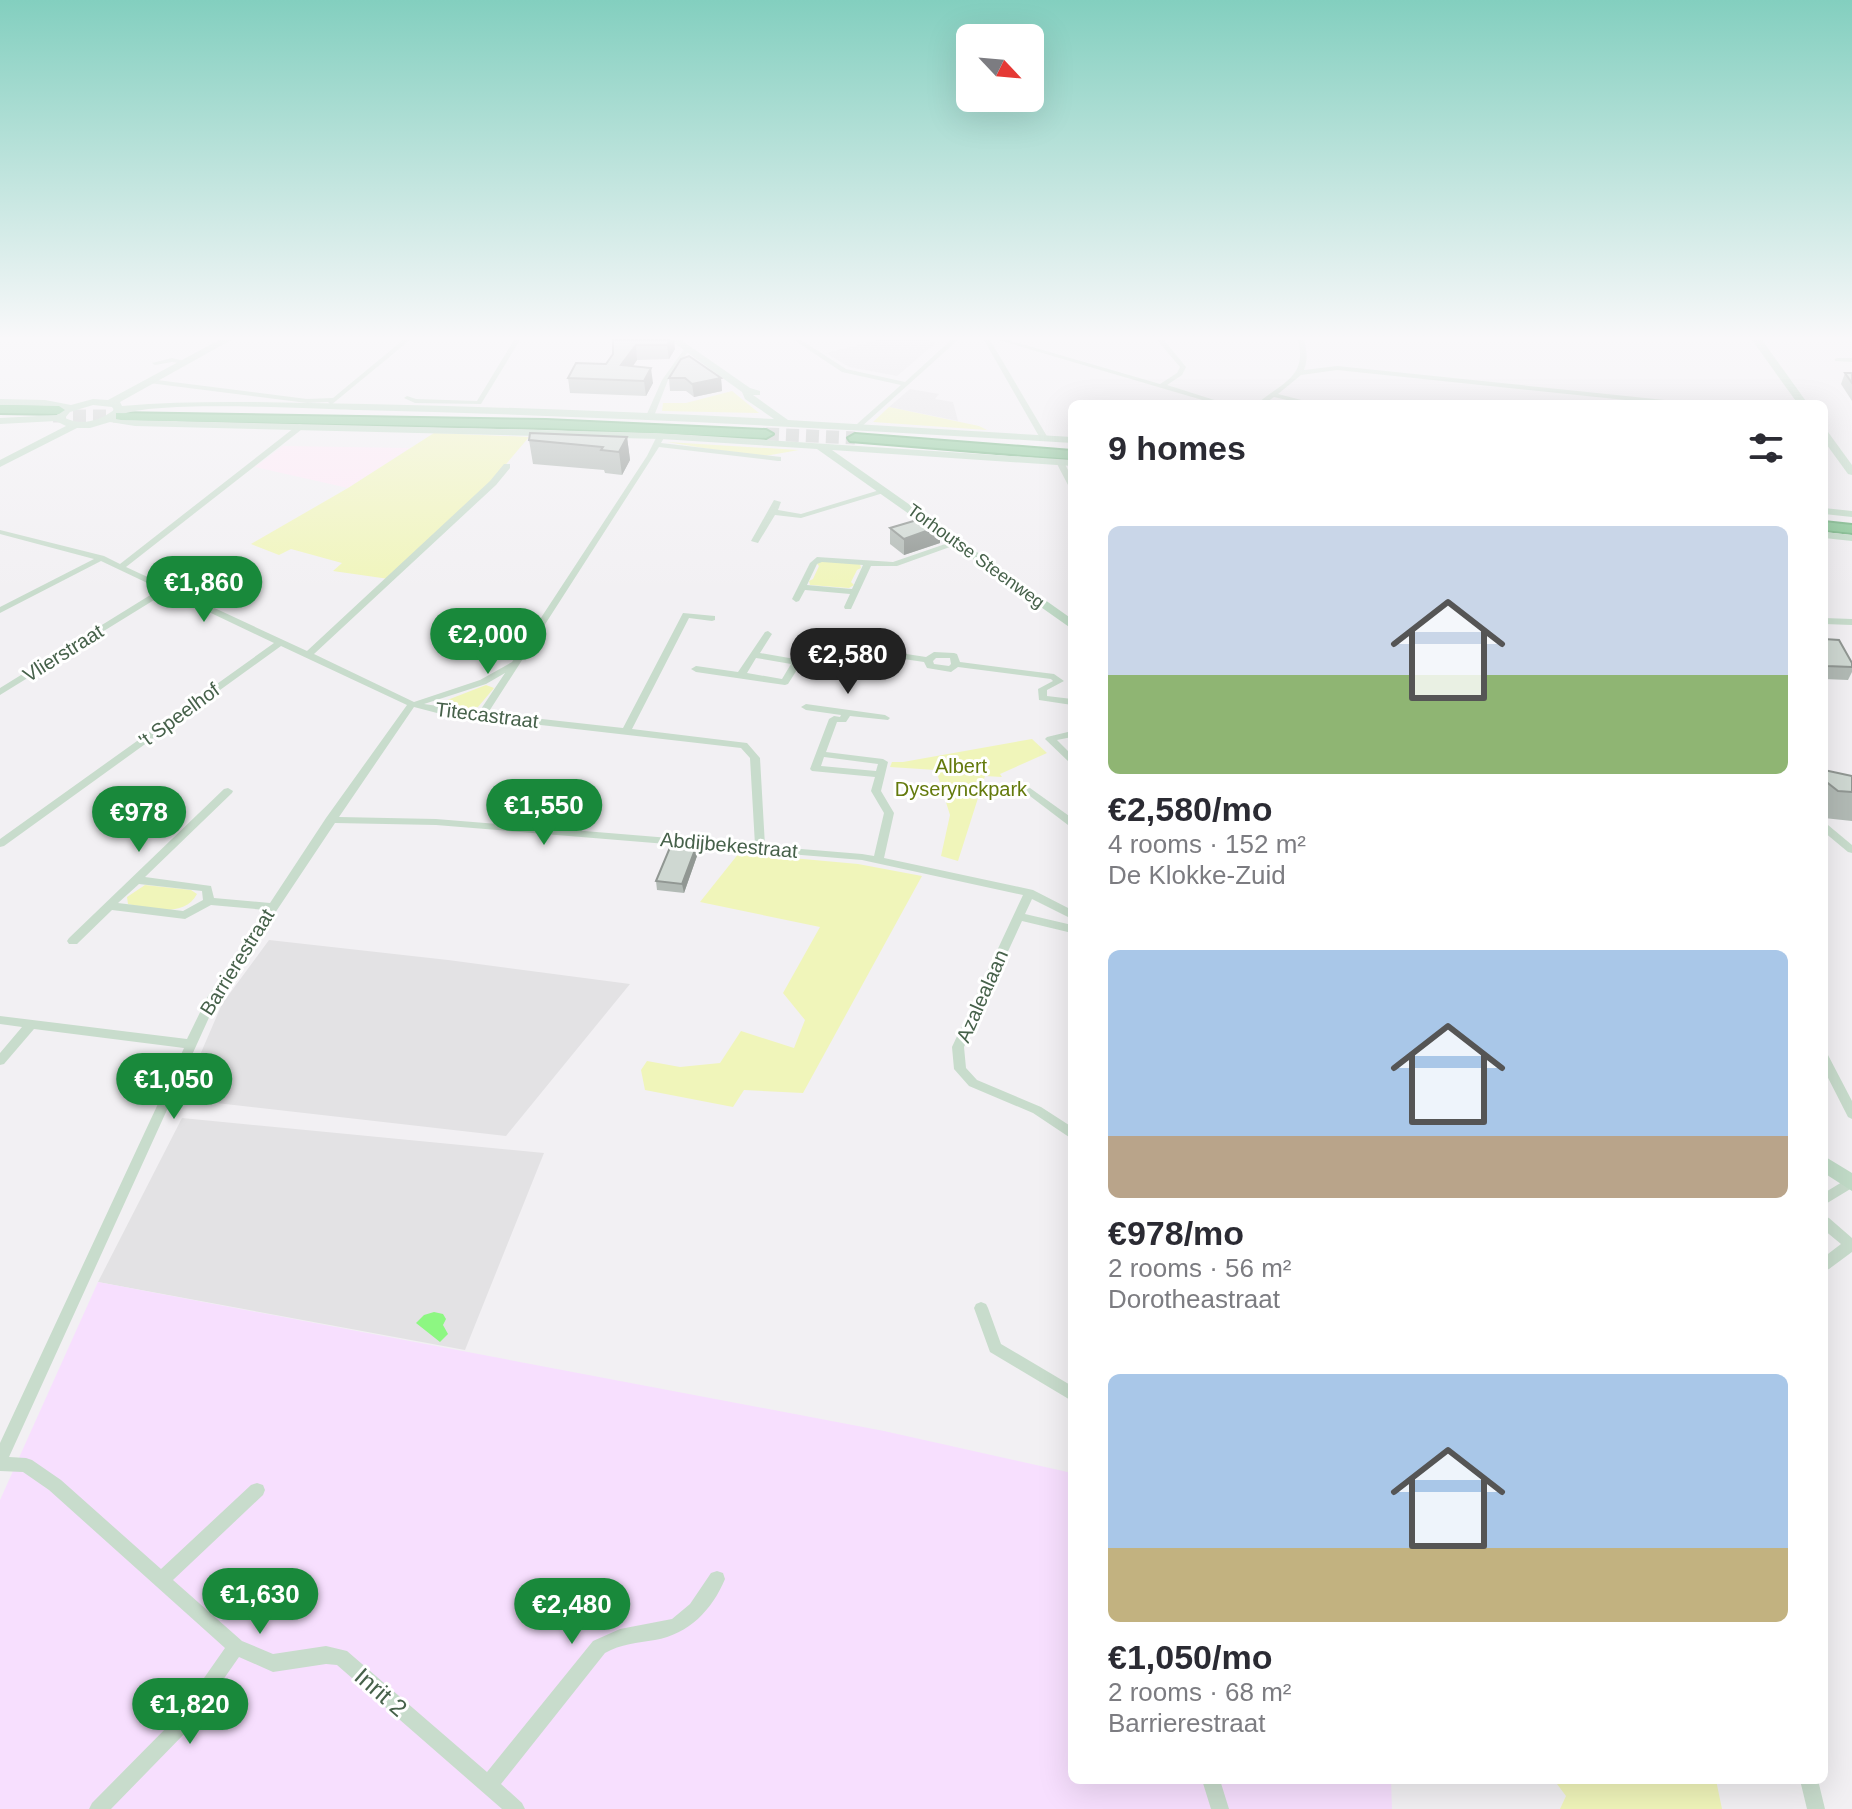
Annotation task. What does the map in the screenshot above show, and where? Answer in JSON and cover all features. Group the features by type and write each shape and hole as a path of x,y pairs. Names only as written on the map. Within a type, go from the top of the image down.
{"highway":[{"path":"506,424 553,431"},
{"path":"592,424 767,432"},
{"path":"857,433 1068,458"},
{"path":"1048,439 1068,441"},
{"path":"1828,524 1852,526"}],"street":[{"path":"0,458 52,424"},
{"path":"0,464 54,424"},
{"path":"214,424 553,431 778,459"},
{"name":"Torhoutse Steenweg","path":"789,424 1068,622"},
{"name":"Torhoutse Steenweg","path":"810,424 840,446 877,479 883,489"},
{"path":"815,424 857,433 1048,439"},
{"path":"857,433 866,424"},
{"path":"1039,424 1048,439"},
{"path":"121,567 302,426"},
{"path":"1828,440 1851,475"},
{"path":"657,444 817,445 1068,458"},
{"path":"482,715 657,444"},
{"path":"308,655 493,483 507,466"},
{"path":"773,512 801,516 883,489"},
{"path":"755,541 777,502"},
{"path":"1828,511 1852,514"},
{"name":"Titecastraat","path":"0,532 101,558 412,704 482,715 728,741 748,747 755,758 760,848"},
{"path":"1828,535 1852,538"},
{"path":"796,599 814,563 820,559 900,563 957,543"},
{"path":"0,610 101,558"},
{"path":"848,607 868,563"},
{"path":"802,587 854,592"},
{"name":"Vlierstraat","path":"0,692 167,588"},
{"path":"626,731 686,615 712,618"},
{"path":"1828,621 1852,622"},
{"path":"741,675 768,634"},
{"name":"'t Speelhof","path":"0,844 281,642"},
{"path":"754,655 820,661 828,652 841,647 928,660 940,654 954,656 956,664 1054,677 1059,681"},
{"path":"412,704 489,679 508,669 521,656"},
{"path":"696,669 785,682 798,661"},
{"path":"1068,678 1043,689 1042,698 1068,701"},
{"name":"Barrierestraat","path":"0,1462 212,999 330,820 412,704"},
{"path":"806,707 843,720 847,712 885,718"},
{"path":"831,714 815,769 880,774"},
{"path":"1068,735 1050,739 1068,756"},
{"path":"820,754 883,762 876,791 889,813 879,859"},
{"path":"73,941 228,791"},
{"path":"1030,791 1068,820"},
{"name":"Abdijbekestraat","path":"330,820 449,823 879,859 1029,893 1068,913"},
{"path":"1828,830 1852,850"},
{"path":"138,880 207,888 209,901"},
{"name":"Azalealaan","path":"1029,893 958,1047 960,1069 973,1083 1037,1110 1068,1131"},
{"path":"111,906 185,915 209,901 272,907"},
{"path":"1018,916 1068,928"},
{"path":"0,1020 189,1044"},
{"path":"0,1061 31,1024"},
{"path":"1828,1066 1852,1114"},
{"path":"1828,1166 1852,1182 1828,1197"},
{"path":"1828,1226 1851,1246 1828,1262"},
{"path":"981,1308 995,1348 1068,1392"},
{"name":"Inrit 2","path":"0,1462 26,1465 55,1485 236,1647 273,1663 326,1655 341,1657 516,1809"},
{"path":"162,1579 257,1490"},
{"path":"489,1784 599,1647 612,1637 667,1629 686,1619 717,1579"},
{"path":"98,1809 182,1724 236,1647"},
{"path":"1212,1784 1220,1809"},
{"path":"1810,1784 1816,1809"}],"shaded area":[{"path":"283,446 410,448 348,488 255,467"},
{"path":"269,940 630,984 506,1136 181,1099 222,1004"},
{"path":"182,1118 544,1153 465,1350 98,1282"},
{"path":"98,1282 884,1431 1068,1472 1068,1784 1391,1784 1392,1809 0,1809 0,1500"},
{"path":"434,1312 443,1314 446,1319 443,1325 448,1334 440,1342 416,1323 424,1315"}],"green space":[{"path":"907,424 972,424 987,430"},
{"path":"434,433 529,437 490,483 389,579 333,571 342,563 291,549 279,555 251,544 348,488"},
{"path":"667,442 799,450 759,457"},
{"path":"822,561 860,564 861,568 851,582 854,585 849,588 810,585 809,581 819,566 817,564"},
{"path":"486,685 494,688 478,707 468,709 437,704"},
{"name":"Albert Dyserynckpark","path":"1032,739 1047,753 1000,774 1002,777 985,776 958,861 941,856 950,815 936,770 890,767 892,762"},
{"path":"739,853 858,864 922,876 803,1093 744,1090 733,1107 645,1090 641,1070 647,1061 680,1067 720,1063 741,1031 794,1048 805,1020 783,993 820,927 700,902"},
{"path":"145,885 191,890 197,894 191,902 176,909 128,904 127,897"},
{"path":"1557,1784 1717,1784 1722,1809 1560,1809 1566,1796"}],"building":[{"path":"530,433 627,437 619,452 601,450 603,447 529,440"},
{"path":"927,517 940,526 904,539 890,528"},
{"path":"1828,639 1839,640 1852,667 1828,666"},
{"path":"1828,771 1852,776 1852,792 1838,791 1828,783"},
{"path":"671,845 696,847 682,884 656,881"}],"tunnel":[{"path":"766,434 855,438"}]}
